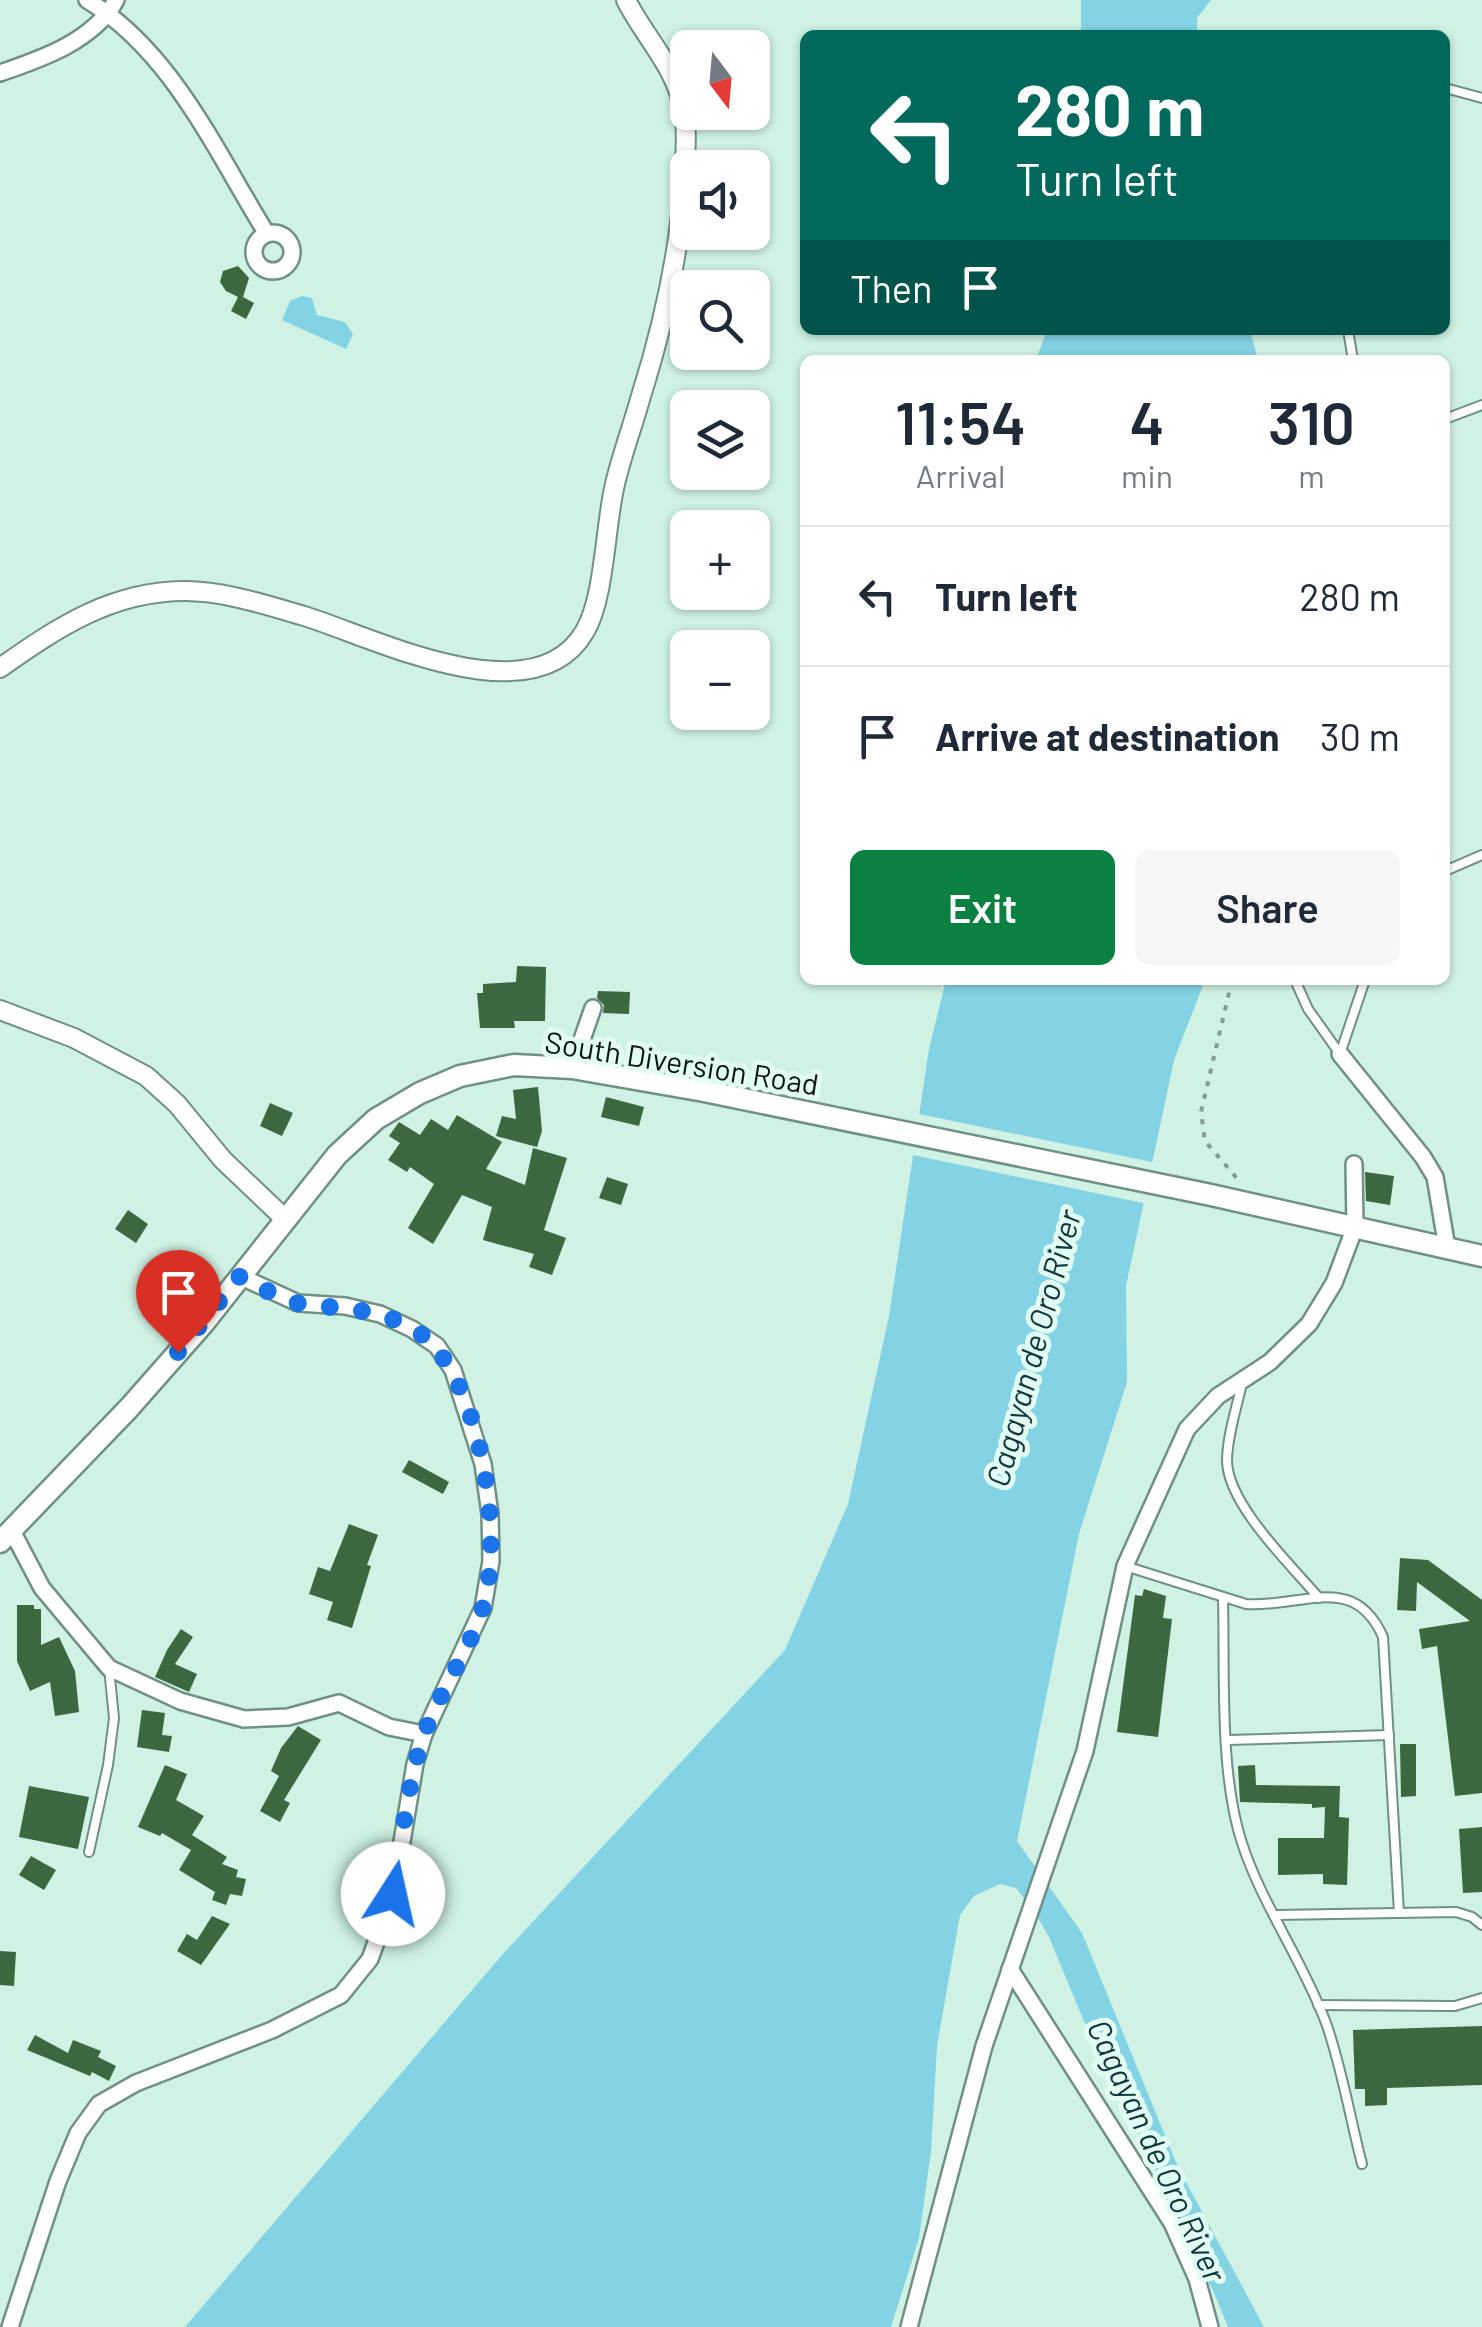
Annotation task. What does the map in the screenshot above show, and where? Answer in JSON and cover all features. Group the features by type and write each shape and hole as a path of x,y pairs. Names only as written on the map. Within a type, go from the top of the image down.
{"main road":[{"name":"South Diversion Road","path":"6,1536 129,1408 337,1155 376,1120 420,1093 460,1076 514,1066 572,1068 704,1091 1211,1195 1482,1256"}],"street":[{"path":"87,0 112,6 170,78 266,234"},
{"path":"0,668 87,611 149,594 186,591 226,596 304,616 436,662 472,670 521,670 568,651 584,633 594,609 616,482 676,270 686,146 683,106 659,50 626,0"},
{"path":"0,73 42,58 76,39 112,6"},
{"path":"572,1068 593,1008"},
{"path":"0,1010 74,1038 146,1076 177,1104 223,1160 284,1218"},
{"path":"1340,1054 1435,1177 1447,1248"},
{"path":"910,2327 984,2046 1085,1752 1125,1566 1187,1429 1218,1396 1270,1362 1310,1324 1334,1284 1354,1226 1354,1164"},
{"path":"10,2327 58,2181 78,2133 99,2104 136,2083 272,2030 341,1994 370,1959 393,1894 415,1764 424,1734 483,1608 492,1561 483,1464 453,1370 436,1346 412,1328 380,1314 345,1306 298,1304 240,1276"},
{"path":"6,1536 42,1588 110,1668 180,1701 244,1719 288,1717 339,1703 389,1726 424,1734"},
{"path":"1013,1961 1172,2223 1197,2279 1210,2327"}],"lane":[{"path":"1450,89 1482,98"},
{"path":"1450,417 1482,404"},
{"path":"1450,870 1482,855"},
{"path":"1296,985 1340,1054"},
{"path":"1340,1054 1363,985"},
{"path":"1244,1378 1227,1462 1234,1490 1274,1547 1319,1598"},
{"path":"1125,1566 1223,1599 1266,1605 1342,1598 1360,1604 1374,1618 1383,1637 1399,1913"},
{"path":"1223,1599 1234,1810 1242,1842 1326,2025 1362,2164"},
{"path":"89,1852 114,1718 110,1668"},
{"path":"1228,1740 1388,1735"},
{"path":"1276,1915 1456,1912 1472,1917 1482,1926"},
{"path":"1318,2005 1455,2006 1482,1998"}],"path":[{"path":"1227,1165 1206,1141 1200,1112 1231,985"}],"water":[{"path":"1081,0 1211,0 1197,18 1197,30 1081,30"},
{"path":"302,296 312,298 317,315 345,322 353,334 346,349 282,320 290,301"},
{"path":"1045,335 1251,335 1257,355 1038,355"},
{"name":"Cagayan de Oro River","path":"945,985 1203,985 1174,1060 1126,1286 1127,1382 1079,1534 1017,1841 1082,1933 1178,2167 1264,2327 1228,2327 1083,2019 1049,1937 1016,1888 1000,1884 974,1896 960,1915 937,2046 931,2152 919,2238 891,2327 185,2327 502,1955 785,1650 848,1504 889,1316 929,1049"}],"pier":[{"path":"914,1113 1157,1163 1148,1204 908,1154"}],"building":[{"path":"238,266 249,278 243,297 254,303 246,319 231,311 238,297 226,291 220,282 223,271"},
{"path":"517,966 546,967 545,1021 514,1021 515,1028 480,1028 477,993 483,993 483,984 516,982"},
{"path":"598,991 630,992 629,1014 603,1013"},
{"path":"538,1087 542,1131 537,1147 496,1136 502,1116 516,1119 513,1090"},
{"path":"606,1097 644,1107 639,1126 601,1117"},
{"path":"270,1103 293,1113 282,1136 260,1126"},
{"path":"457,1115 502,1142 486,1169 525,1185 533,1148 567,1158 544,1230 566,1238 552,1275 529,1267 534,1254 483,1240 492,1207 462,1195 433,1244 408,1228 434,1184 410,1167 407,1172 388,1160 400,1143 389,1136 399,1122 420,1135 431,1119 448,1130"},
{"path":"1365,1172 1394,1176 1390,1205 1366,1201"},
{"path":"607,1177 628,1184 621,1205 599,1198"},
{"path":"128,1210 148,1224 136,1243 115,1229"},
{"path":"409,1460 449,1482 443,1494 402,1472"},
{"path":"349,1524 378,1535 352,1628 327,1620 333,1602 309,1594 318,1567 330,1571"},
{"path":"1400,1558 1428,1560 1482,1600 1482,1793 1455,1796 1437,1646 1422,1649 1419,1629 1470,1621 1417,1582 1416,1611 1397,1610"},
{"path":"1144,1589 1166,1596 1163,1618 1172,1619 1158,1737 1117,1732 1135,1595 1142,1596"},
{"path":"17,1605 41,1609 41,1645 59,1637 75,1671 79,1712 55,1716 50,1682 30,1691 17,1661"},
{"path":"181,1629 193,1637 175,1664 197,1674 189,1692 155,1677"},
{"path":"142,1710 165,1713 162,1735 172,1736 169,1752 137,1747"},
{"path":"298,1726 321,1740 284,1800 290,1803 280,1822 260,1811 279,1776 271,1771 281,1748"},
{"path":"1400,1744 1416,1744 1416,1796 1401,1797"},
{"path":"165,1765 187,1774 176,1800 204,1816 192,1835 227,1857 222,1864 238,1870 236,1877 246,1879 242,1896 230,1894 226,1905 212,1900 215,1892 179,1870 191,1850 162,1833 160,1836 138,1827"},
{"path":"1255,1765 1256,1785 1340,1786 1339,1817 1349,1818 1347,1885 1323,1884 1323,1874 1278,1875 1278,1838 1324,1838 1325,1807 1240,1802 1238,1766"},
{"path":"29,1786 89,1797 78,1849 19,1837"},
{"path":"1482,1827 1482,1892 1463,1893 1459,1829"},
{"path":"31,1856 56,1870 44,1890 19,1875"},
{"path":"212,1916 230,1924 201,1965 177,1951 187,1934 197,1940"},
{"path":"0,1951 16,1952 14,1986 0,1985"},
{"path":"1482,2026 1482,2085 1387,2088 1387,2105 1365,2106 1365,2089 1355,2089 1353,2030"},
{"path":"35,2035 68,2053 73,2040 101,2051 98,2057 116,2066 109,2081 27,2050"}],"route":[{"path":"178,1352 240,1276 298,1304 345,1306 380,1314 412,1328 436,1346 453,1370 483,1464 492,1561 483,1608 424,1734 415,1764 393,1894"}]}
